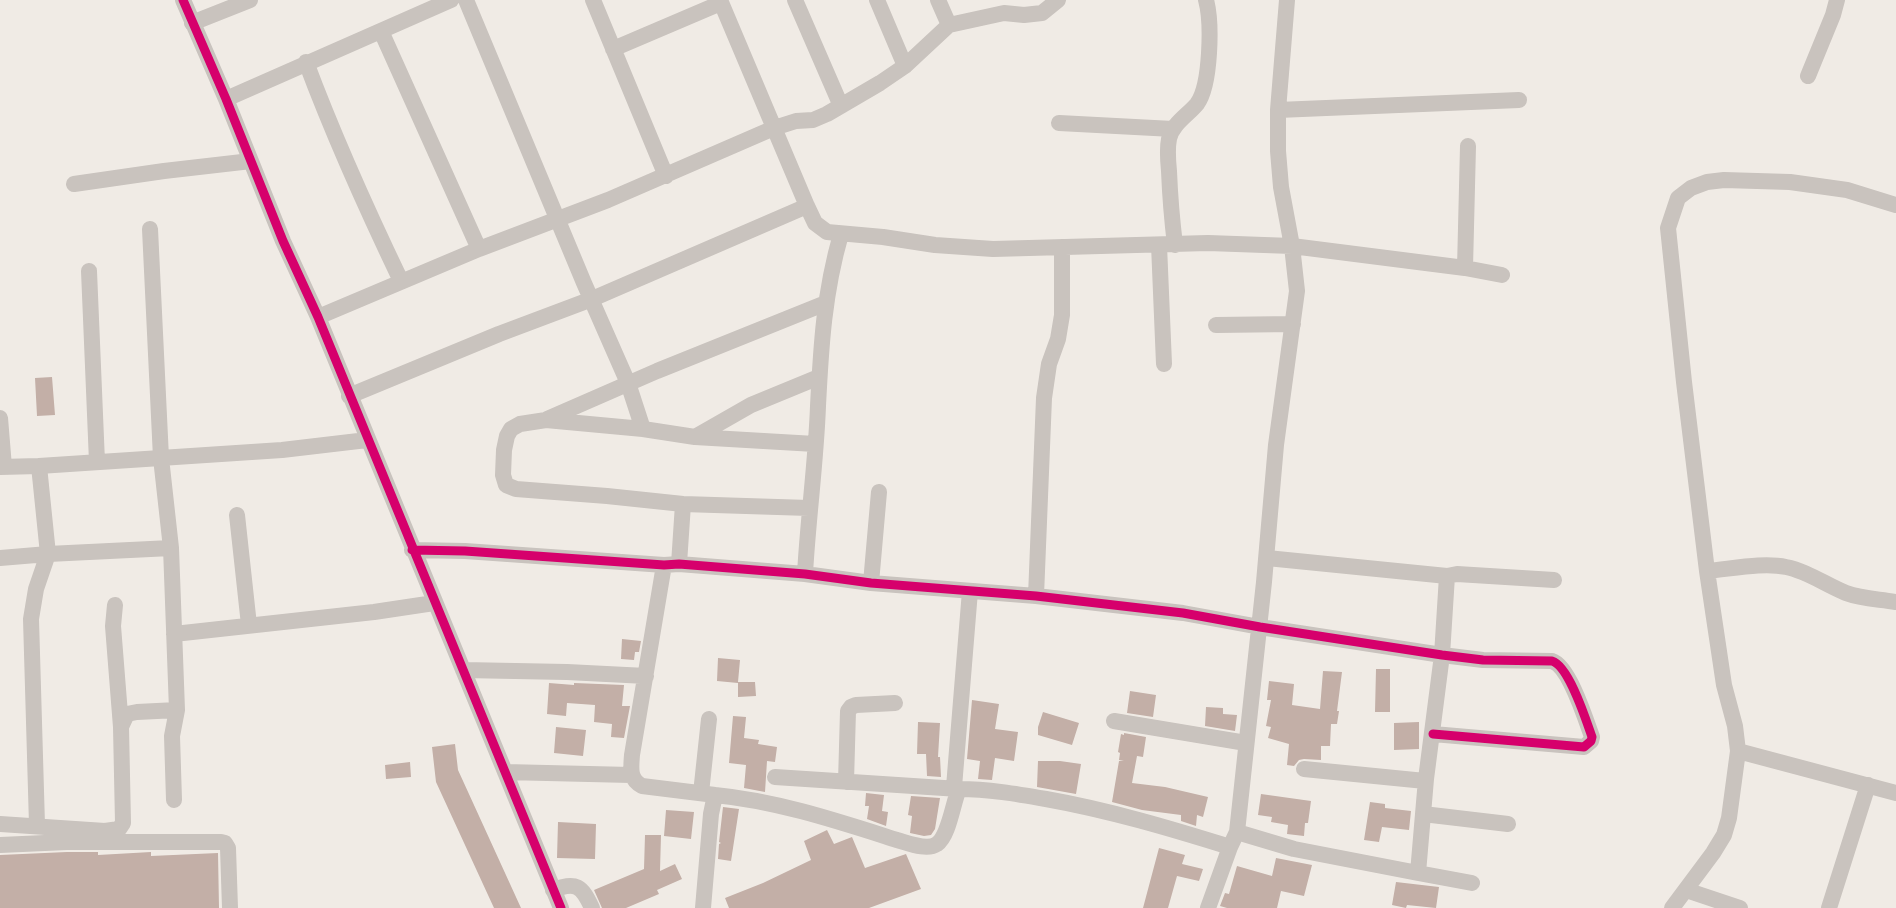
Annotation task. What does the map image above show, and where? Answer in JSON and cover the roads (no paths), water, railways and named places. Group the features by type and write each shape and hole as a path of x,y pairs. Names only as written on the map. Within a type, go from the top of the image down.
{"street":[{"path":"183,0 283,241 318,317 561,908"},
{"path":"192,23 249,0"},
{"path":"226,99 450,0"},
{"path":"466,0 628,383 643,429"},
{"path":"593,0 666,176"},
{"path":"795,0 841,106"},
{"path":"877,0 905,66"},
{"path":"938,0 949,25"},
{"path":"318,317 479,249 666,176 774,128 796,121 813,120 892,76 949,25 1001,7 1024,15 1042,13 1058,0"},
{"path":"1164,364 1169,138 1173,129 1199,101 1203,91 1209,59 1209,11 1206,0"},
{"path":"1208,908 1233,839 1260,627 1274,463 1297,291 1292,246 1281,187 1278,151 1278,110 1287,0"},
{"path":"1808,76 1837,0"},
{"path":"613,49 720,1 807,206 815,223 827,232 964,248 1208,243 1292,246 1465,268 1502,275"},
{"path":"381,32 479,249"},
{"path":"306,63 374,225 401,281"},
{"path":"1278,110 1519,100"},
{"path":"1059,123 1173,129"},
{"path":"1465,268 1468,146"},
{"path":"75,184 251,161"},
{"path":"1672,908 1724,835 1729,818 1738,751 1724,685 1707,572 1668,228 1678,198 1691,188 1707,182 1724,180 1790,182 1847,190 1896,205"},
{"path":"349,396 499,334 592,299 807,206"},
{"path":"150,229 161,459 171,548 177,710 172,736 174,800"},
{"path":"805,574 828,284 841,234"},
{"path":"1036,596 1044,398 1049,364 1058,339 1062,315 1062,247"},
{"path":"90,271 97,462"},
{"path":"546,420 628,383 826,303"},
{"path":"1216,325 1293,324"},
{"path":"695,437 751,405 819,376"},
{"path":"0,418 2,467 161,459 282,450 367,440"},
{"path":"809,508 683,504 516,489 506,485 503,466 507,436 511,429 520,424 546,420 643,429 695,437 815,444"},
{"path":"38,825 31,620 36,589 48,554 39,466"},
{"path":"871,584 879,492"},
{"path":"683,504 672,564 646,676 632,755 632,775 636,783 642,786 751,799 825,817 903,842 927,847 937,844 945,833 956,788 970,591"},
{"path":"237,515 249,625"},
{"path":"0,558 171,548"},
{"path":"412,550 672,564 805,574 871,584 1036,596 1182,613 1442,655 1483,660 1555,662 1561,667 1570,683 1592,737 1584,747 1433,734"},
{"path":"1267,558 1447,576 1457,573 1554,580"},
{"path":"1707,572 1769,566 1787,567 1855,596 1896,602"},
{"path":"1418,873 1425,781 1442,655 1447,576"},
{"path":"174,634 374,612 434,603"},
{"path":"0,824 105,831 119,829 123,823 121,727 113,626 115,605"},
{"path":"463,670 646,676"},
{"path":"846,782 848,711 856,705 896,703"},
{"path":"121,727 127,714 177,710"},
{"path":"703,908 711,814 708,794 709,718"},
{"path":"1114,721 1246,743"},
{"path":"1738,751 1896,793"},
{"path":"1304,769 1425,781"},
{"path":"505,772 632,775"},
{"path":"775,777 982,789 1075,804 1233,839 1472,883"},
{"path":"1828,908 1868,785"},
{"path":"1423,814 1508,824"},
{"path":"0,845 67,842 225,843 228,848 231,908"},
{"path":"553,890 566,885 574,885 585,892 592,908"},
{"path":"1686,890 1740,908"}]}
